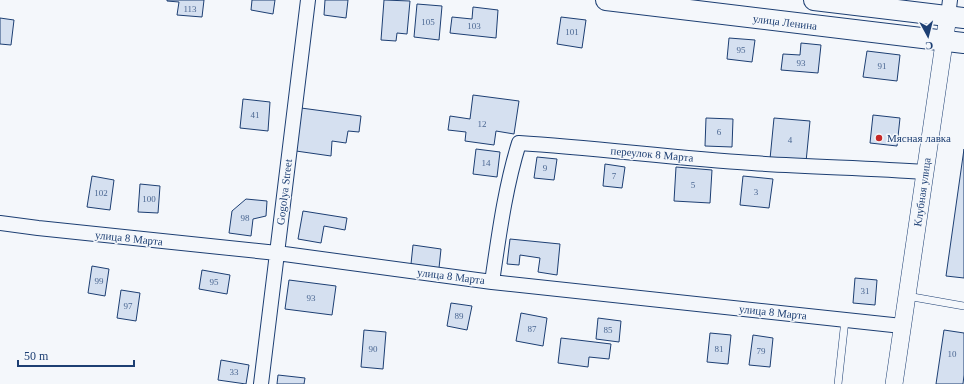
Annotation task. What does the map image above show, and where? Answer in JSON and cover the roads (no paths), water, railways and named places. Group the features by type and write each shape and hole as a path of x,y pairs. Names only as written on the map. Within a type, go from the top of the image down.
{"main road":[{"name":"улица Ленина","path":"606,0 964,43"},
{"path":"814,0 954,11"}],"street":[{"name":"Gogolya Street","path":"261,384 308,0"},
{"name":"Клубная улица","path":"894,384 944,41 954,11"},
{"name":"переулок 8 Марта","path":"492,282 502,214 513,162 519,144 578,147 753,163 925,172"},
{"name":"улица 8 Марта","path":"0,223 277,253 492,282 902,326"}],"lane":[{"path":"907,296 964,306"},
{"path":"838,384 845,320"}],"place":[{"name":"Мясная лавка","path":"879,138"}]}
